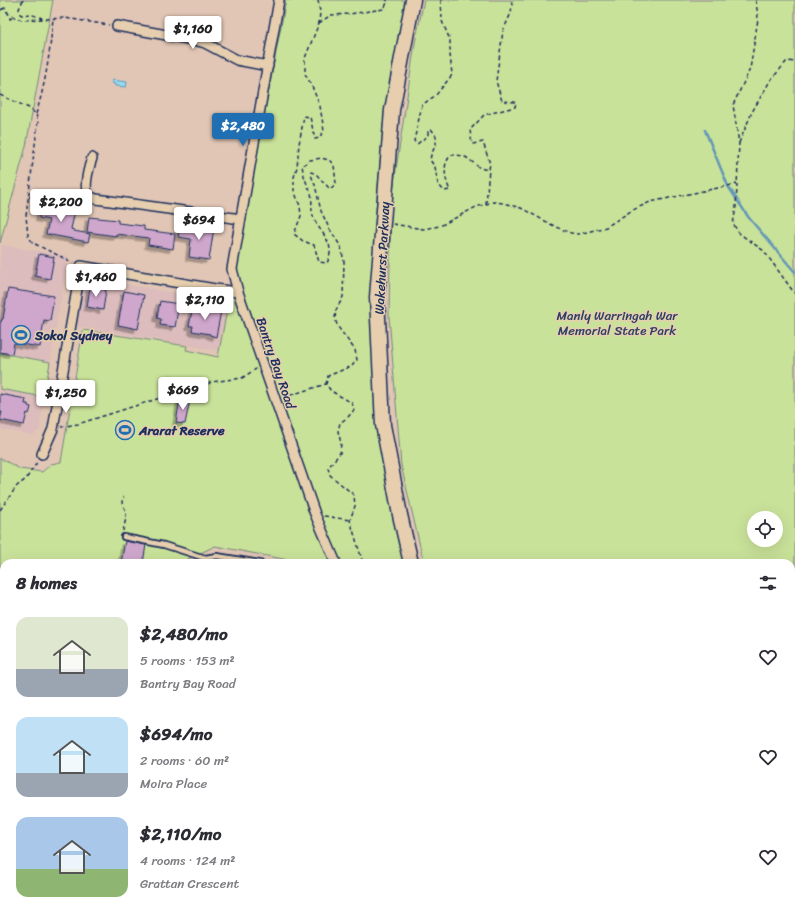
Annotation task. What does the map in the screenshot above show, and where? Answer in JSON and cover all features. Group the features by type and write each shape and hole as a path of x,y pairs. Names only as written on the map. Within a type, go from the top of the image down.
{"main road":[{"name":"Wakehurst Parkway","path":"411,559 400,515 383,425 377,297 392,110 413,0"}],"street":[{"name":"Bantry Bay Road","path":"279,0 232,269 238,292 315,514 334,559"},
{"path":"117,26 194,40 205,43 237,60 268,66"},
{"path":"92,158 87,177 86,190 89,196 96,199 241,219"},
{"path":"42,454 53,429 81,266 238,292"}],"lane":[{"path":"124,537 164,545 205,558 217,556 227,559"}],"path":[{"path":"22,0 19,9 20,14 30,14 45,19"},
{"path":"318,0 320,12 319,23 305,58 305,74 320,106 324,131 319,138 315,139 310,117 304,116 297,167 294,177 294,190 300,206 301,216 294,234 303,242 314,244 319,262 327,263 330,257 330,246 313,217 311,194 302,166 310,160 321,158 329,160 334,165 336,184 330,189 316,174 311,172 311,175 321,211 329,228 341,247 344,262 343,297 336,310 335,319 338,327 355,350 356,360 352,366 328,376 326,384 331,391 352,403 354,410 340,423 338,430 341,443 340,453 328,468 330,475 354,495 355,506 350,520 362,559"},
{"path":"319,23 331,15 384,9 388,1 386,0"},
{"path":"441,0 442,21 450,40 452,75 436,95 422,105 414,140 417,144 428,136 428,131 432,130 436,136 436,144 430,160 435,167 438,184 444,191 450,190 447,185 445,166 451,155 467,158 480,168 486,170 489,169"},
{"path":"486,204 490,164 483,142 472,144 470,130 484,115 515,107 516,102 502,101 496,81 503,31 511,13 511,0"},
{"path":"756,0 758,19 750,69 733,105 739,143 736,207 733,224 740,234 764,251 795,294"},
{"path":"0,9 5,8 8,10 10,19 14,17"},
{"path":"0,9 3,9 14,17 22,20 65,18 117,26"},
{"path":"36,114 42,96 50,52 53,18"},
{"path":"739,143 752,112 770,81 787,60 795,62"},
{"path":"0,95 29,108 36,114 38,121 26,216 28,236 33,243 81,266"},
{"path":"383,223 422,229 440,226 476,207 493,202 521,208 556,227 571,233 579,234 606,228 631,211 650,202 737,184"},
{"path":"29,197 76,203 89,196"},
{"path":"53,429 78,424 157,399 172,396 186,396 211,382 242,378 263,364"},
{"path":"275,399 326,384"},
{"path":"0,510 17,486 26,479 42,454"},
{"path":"124,497 122,500 126,511 126,519 122,534 124,537"},
{"path":"315,514 350,520"}],"shaded area":[{"path":"2,245 68,256 50,362 0,353 0,260"},
{"path":"89,278 225,302 245,355 75,326 82,283"},
{"path":"0,389 44,397 39,431 32,435 0,429"}],"green space":[{"path":"0,0 53,0 26,146 0,243"},
{"path":"286,0 408,0 384,115 375,223 371,304 404,559 283,559 215,546 188,559 0,559 0,458 20,469 42,472 51,464 61,462 83,330 187,346 186,350 218,357"},
{"name":"Manly Warringah War Memorial State Park","path":"424,0 795,0 795,559 423,559 401,465 389,316 391,203 415,43"},
{"path":"0,353 50,362 44,397 0,389"}],"water":[{"path":"112,80 127,82 126,87 115,86 115,84 112,83"}],"building":[{"path":"41,205 75,211 71,229 90,234 88,242 46,234 49,220 39,218"},
{"path":"89,217 118,220 118,223 144,226 144,230 175,234 173,249 148,245 149,238 87,232"},
{"path":"197,225 214,228 209,260 189,257 191,239 178,237 180,227 196,229"},
{"path":"39,254 54,257 50,279 35,276"},
{"path":"90,287 106,290 103,310 87,307"},
{"path":"8,289 54,296 50,321 44,320 40,347 14,343 12,354 0,352 0,322 3,319"},
{"path":"124,291 144,295 138,329 118,325"},
{"path":"160,301 179,304 175,327 160,325 161,319 157,318"},
{"path":"193,306 221,311 216,337 210,334 192,331 193,326 189,326"},
{"path":"0,394 26,399 25,404 28,404 28,406 31,407 29,414 27,413 24,425 0,420 2,412 0,412"},
{"path":"180,398 190,400 185,424 176,423"},
{"path":"125,541 146,545 144,559 122,559"}],"waterway":[{"path":"705,130 728,186 749,218 795,272"}],"place":[{"name":"Sokol Sydney","path":"21,335"},
{"name":"Ararat Reserve","path":"125,430"}]}
